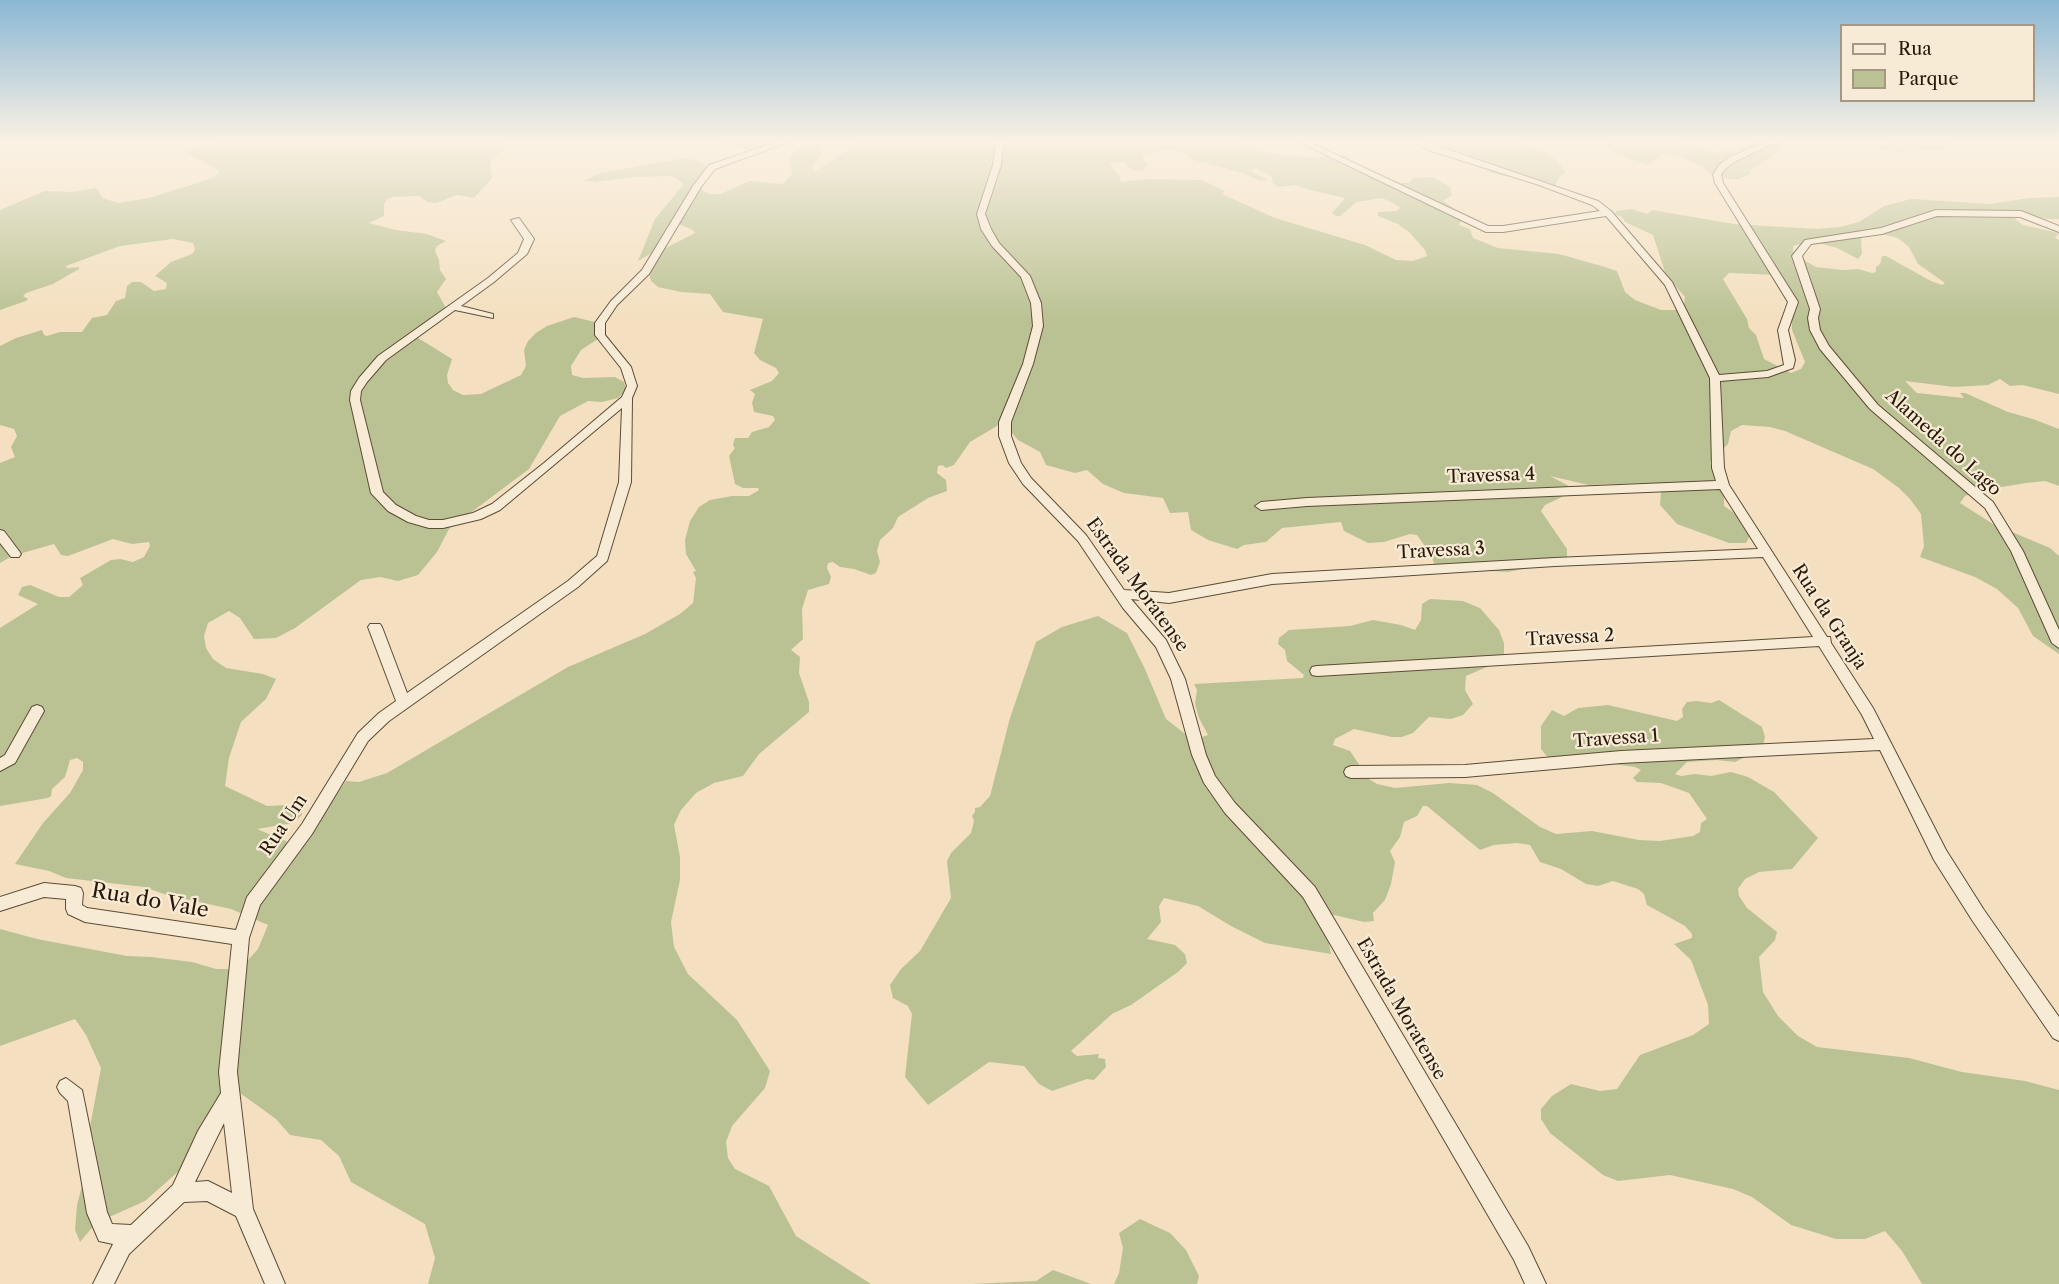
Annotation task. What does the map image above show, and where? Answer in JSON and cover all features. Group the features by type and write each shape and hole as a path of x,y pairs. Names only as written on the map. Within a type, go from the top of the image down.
{"street":[{"name":"Rua Um","path":"275,1284 243,1209 228,1072 241,938 253,902 307,829 363,736 404,703 573,584 603,558 625,482 627,398 632,386 630,373 600,335 600,323 606,313 646,272 689,200"},
{"name":"Estrada Moratense","path":"986,200 981,214 986,230 995,244 1025,276 1036,303 1038,326 1028,364 1007,411 1005,436 1015,464 1027,481 1082,538 1121,594 1161,644 1172,662 1199,755 1209,779 1230,808 1310,891 1521,1254 1536,1284"},
{"path":"1425,200 1486,229 1503,229 1608,213"},
{"name":"Rua da Granja","path":"1587,200 1608,213 1668,284 1715,378 1717,452 1723,485 1765,553 1825,641 1884,744 1940,855 1978,915 2059,1032"},
{"path":"1715,378 1768,374 1789,366 1783,330 1793,302 1730,200"},
{"name":"Alameda do Lago","path":"2059,229 2021,214 1936,213 1882,231 1808,242 1797,256 1815,309 1813,318 1815,330 1824,347 1867,400 1989,505 2017,551 2059,643"},
{"path":"516,220 529,238 522,254 453,308 382,358 356,391 355,400 377,493 392,508 411,519 443,524 477,516 496,507 627,398"},
{"path":"453,308 489,316"},
{"name":"Travessa 4","path":"1261,506 1319,501 1723,485"},
{"path":"0,534 15,554"},
{"name":"Travessa 3","path":"1121,594 1169,598 1230,585 1281,578 1555,562 1765,553"},
{"path":"375,627 404,703"},
{"name":"Travessa 2","path":"1317,671 1825,641"},
{"path":"0,765 10,759 37,711"},
{"name":"Travessa 1","path":"1351,772 1465,771 1621,757 1782,747 1884,744"},
{"name":"Rua do Vale","path":"0,904 44,890 75,893 74,909 85,915 241,938"},
{"path":"66,1087 76,1096 97,1213 106,1234 135,1235"},
{"path":"103,1284 122,1247 180,1192 205,1138 231,1094"},
{"path":"180,1192 208,1191 243,1209"}],"green space":[{"path":"24,200 109,200 118,203 137,200 386,200 384,204 384,216 369,223 396,230 427,234 446,241 437,246 435,251 440,270 446,279 437,292 446,308 418,333 418,338 452,359 447,375 448,383 453,390 463,395 481,394 521,375 526,366 524,350 528,341 547,326 574,317 595,322 604,335 581,350 571,366 572,375 583,378 615,377 624,382 626,390 618,398 602,402 588,401 560,416 529,469 449,529 437,552 418,575 398,581 380,577 361,580 295,628 276,638 254,639 240,618 229,611 208,623 204,636 206,648 213,659 226,668 263,674 276,679 266,699 241,722 229,758 225,786 267,806 288,805 302,810 302,815 293,823 257,829 300,847 346,781 359,782 387,773 568,667 645,634 680,614 693,603 696,578 693,572 696,571 686,554 685,540 690,521 699,507 710,500 749,496 759,490 758,488 743,488 735,484 729,456 735,448 733,445 735,438 748,438 752,432 769,427 775,420 773,416 754,412 752,403 755,394 750,390 772,381 779,373 776,368 760,360 754,353 763,319 723,312 710,294 681,292 658,287 651,281 649,272 662,250 695,233 679,224 669,228 650,254 638,261 655,219 671,200 1235,200 1275,218 1365,245 1396,260 1413,261 1427,256 1425,250 1409,232 1398,224 1378,216 1378,212 1397,211 1400,207 1386,200 1445,200 1443,201 1464,215 1459,225 1470,229 1473,238 1498,248 1559,254 1617,271 1625,292 1635,300 1661,310 1677,310 1684,304 1685,297 1666,275 1653,235 1625,222 1622,217 1615,214 1616,211 1632,209 1647,214 1652,210 1734,224 1817,229 1840,227 1859,222 1884,206 1907,200 1990,204 2017,200 2059,200 2059,219 2045,219 2021,214 2015,219 2023,225 2059,233 2055,238 2059,240 2059,394 2023,385 2010,386 2000,379 1988,385 1954,387 1905,381 1917,393 1964,398 1960,393 1965,393 2008,412 2059,429 2059,486 2045,481 1978,491 1965,496 1960,503 1993,524 2050,548 2059,556 2059,654 2033,636 2018,608 1997,589 1975,577 1920,557 1924,546 1921,514 1899,488 1873,469 1785,431 1770,427 1742,425 1731,431 1728,444 1710,463 1724,490 1724,506 1740,517 1742,525 1751,534 1746,543 1729,543 1677,524 1660,505 1661,493 1648,483 1589,485 1550,476 1569,486 1564,496 1545,505 1541,511 1567,549 1567,558 1556,563 1508,572 1436,568 1431,555 1417,535 1410,534 1384,542 1368,543 1344,531 1341,522 1282,528 1266,542 1244,545 1237,549 1208,540 1191,530 1188,512 1170,513 1163,498 1124,493 1103,484 1087,470 1075,473 1046,465 1040,452 1018,440 1012,433 1009,403 997,426 970,442 954,465 946,468 942,465 938,466 937,473 946,480 947,491 928,498 898,517 893,528 880,540 877,551 880,562 876,573 871,575 840,567 833,562 828,563 827,568 831,577 829,584 808,590 802,609 803,639 791,650 800,657 799,673 809,702 809,712 759,754 743,776 714,783 696,793 681,810 674,825 680,857 680,880 671,922 674,947 688,974 737,1020 770,1071 765,1088 732,1126 726,1142 728,1158 735,1169 769,1186 796,1236 871,1284 428,1284 435,1258 425,1224 351,1182 339,1156 321,1140 290,1135 276,1119 240,1093 232,1091 189,1162 145,1201 96,1223 80,1242 75,1230 77,1205 94,1140 89,1132 101,1068 86,1035 75,1019 0,1046 0,929 37,939 127,956 192,962 216,969 240,969 258,949 268,925 231,909 167,895 144,887 66,878 49,871 15,864 43,823 70,793 83,770 83,762 77,758 70,760 65,777 52,789 51,796 48,798 0,806 0,628 38,604 18,595 22,587 30,585 59,597 69,597 83,585 80,578 111,560 120,559 133,562 144,557 150,546 149,542 132,544 113,539 68,556 61,555 54,544 12,556 0,563 0,463 15,457 11,447 17,436 14,429 0,425 0,346 42,330 47,336 60,332 82,332 92,318 107,315 116,301 125,298 127,286 132,282 141,282 154,291 166,289 167,283 155,276 171,262 192,254 195,250 193,243 173,239 120,246 66,266 67,268 79,267 79,269 53,284 26,293 23,296 28,299 26,301 0,310 0,210","holes":["1872,235 1898,238 1909,247 1918,264 1945,283 1942,285 1931,281 1886,256 1882,256 1876,272 1872,273 1858,269 1816,267 1797,256 1793,251 1795,245 1819,243 1837,248 1858,259 1862,254 1861,237","1729,273 1776,275 1791,302 1792,330 1805,362 1801,369 1791,373 1764,359 1756,335 1749,328 1747,319 1723,279"]},
{"path":"424,200 444,200 436,203"},
{"path":"1343,200 1370,200 1357,202 1340,216 1332,213"},
{"path":"1430,599 1463,601 1480,608 1499,630 1504,643 1504,654 1496,663 1466,676 1465,690 1473,704 1463,715 1451,719 1429,717 1413,733 1402,737 1354,729 1335,739 1333,745 1350,751 1369,779 1377,784 1395,788 1449,783 1477,785 1493,793 1540,827 1556,834 1592,831 1639,840 1660,841 1693,836 1700,832 1701,823 1707,819 1689,793 1661,783 1637,782 1633,778 1641,770 1635,767 1549,759 1541,749 1541,726 1552,710 1564,716 1578,708 1608,705 1677,721 1683,717 1682,709 1687,702 1711,703 1719,700 1762,727 1765,737 1762,749 1735,762 1716,760 1687,762 1675,774 1711,776 1731,772 1748,777 1774,792 1818,838 1792,869 1759,872 1745,879 1738,889 1739,896 1747,908 1777,932 1775,940 1759,957 1763,992 1778,1016 1798,1036 1817,1047 1909,1058 1962,1072 2025,1081 2059,1090 2059,1284 1922,1284 1902,1251 1885,1231 1865,1239 1836,1239 1791,1225 1752,1197 1733,1189 1670,1175 1618,1181 1603,1175 1550,1133 1541,1119 1541,1109 1552,1096 1571,1084 1600,1091 1617,1089 1640,1055 1693,1035 1709,1024 1708,1005 1691,960 1674,944 1692,938 1692,934 1685,926 1647,905 1644,894 1638,889 1613,881 1598,886 1586,884 1561,869 1540,862 1530,845 1517,843 1494,845 1480,850 1427,806 1423,806 1417,816 1404,822 1400,837 1390,851 1395,862 1391,884 1385,900 1373,913 1374,921 1364,922 1334,915 1328,918 1327,935 1331,954 1265,943 1198,906 1164,898 1159,906 1161,922 1147,939 1175,945 1185,954 1187,963 1178,972 1131,1005 1112,1014 1071,1051 1077,1056 1099,1054 1098,1058 1105,1059 1106,1067 1094,1080 1087,1079 1052,1091 1039,1084 1024,1066 989,1062 928,1105 905,1077 912,1014 908,1006 893,998 890,985 901,969 920,951 951,898 947,861 951,853 971,833 975,808 980,807 990,796 1010,718 1036,642 1062,627 1098,616 1127,633 1166,719 1193,740 1208,735 1195,704 1197,690 1194,684 1303,678 1304,675 1287,661 1285,650 1278,644 1279,638 1289,630 1350,626 1373,620 1415,630 1421,620 1422,604"},
{"path":"1140,1219 1170,1233 1186,1250 1199,1276 1197,1284 1114,1284 1119,1273 1123,1248 1119,1233"},
{"path":"1053,1270 1091,1284 971,1284 1036,1281"}]}
